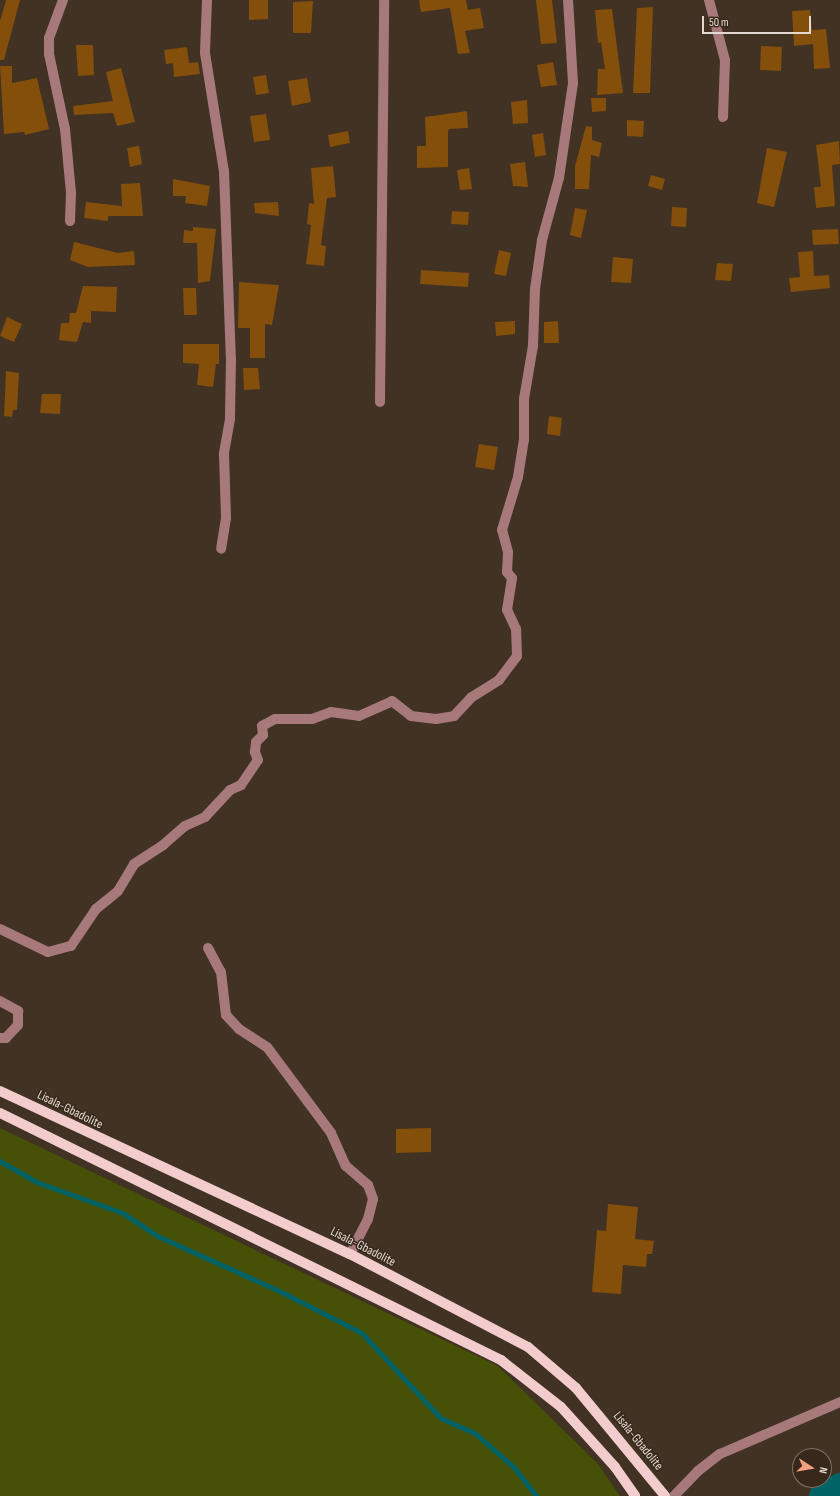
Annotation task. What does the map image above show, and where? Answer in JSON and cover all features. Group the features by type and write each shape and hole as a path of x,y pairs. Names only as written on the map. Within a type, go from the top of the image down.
{"main road":[{"name":"Lisala-Gbadolite","path":"0,1091 350,1254 528,1346 576,1388 665,1496"},
{"path":"0,1113 501,1360 561,1407 615,1467 635,1496"}],"street":[{"path":"63,0 49,38 49,54 66,136 71,193 70,222"},
{"path":"207,0 205,54 224,171 231,358 230,419 224,454 226,518 221,549"},
{"path":"380,402 384,0"},
{"path":"0,929 48,952 71,946 96,909 118,891 134,864 163,845 185,826 204,817 230,790 241,784 258,760 255,752 256,742 263,734 262,726 275,719 312,719 331,712 359,716 392,701 411,716 436,719 454,716 472,697 499,680 517,656 516,629 507,610 512,578 507,572 508,552 502,530 518,477 524,440 524,399 533,346 535,289 542,240 559,178 573,83 568,0"},
{"path":"709,0 725,60 723,117"},
{"path":"208,948 221,972 226,1015 239,1029 267,1047 331,1133 342,1161 368,1186 373,1199 368,1218 350,1254"},
{"path":"0,1001 18,1011 18,1025 6,1038 0,1038"},
{"path":"674,1496 698,1471 720,1454 840,1402"}],"green space":[{"path":"0,1128 498,1366 598,1464 620,1496 0,1496"}],"building":[{"path":"6,0 20,0 4,60 0,60 0,21"},
{"path":"249,0 268,0 268,19 249,20"},
{"path":"419,0 466,0 468,10 480,8 484,28 465,31 470,53 458,54 450,8 421,12"},
{"path":"536,0 552,0 557,43 541,44"},
{"path":"313,1 311,33 293,33 293,2"},
{"path":"653,7 650,93 633,93 637,8"},
{"path":"612,9 623,93 597,95 598,69 605,69 601,42 598,43 595,10"},
{"path":"810,10 812,30 826,29 830,68 814,69 813,44 794,46 792,11"},
{"path":"76,45 93,45 94,75 78,76"},
{"path":"761,46 782,47 781,71 760,70"},
{"path":"187,47 189,63 198,62 200,74 174,77 173,63 166,64 164,50"},
{"path":"553,62 557,85 541,87 537,65"},
{"path":"0,66 12,66 12,83 37,78 49,129 25,135 24,132 4,134"},
{"path":"121,68 135,122 117,126 113,113 74,115 73,106 113,101 106,72"},
{"path":"266,75 269,93 256,95 253,77"},
{"path":"307,78 311,102 292,106 288,81"},
{"path":"591,98 606,98 606,111 592,112"},
{"path":"527,100 528,123 513,124 511,102"},
{"path":"467,111 468,128 449,129 448,167 417,168 417,146 426,146 425,117"},
{"path":"266,114 270,140 254,142 250,116"},
{"path":"627,120 644,121 643,137 627,136"},
{"path":"586,126 592,127 592,140 602,143 599,157 591,155 589,189 575,189 575,166"},
{"path":"348,131 350,143 330,147 328,135"},
{"path":"543,133 546,155 535,157 532,135"},
{"path":"839,141 840,164 832,165 835,206 816,208 814,187 821,187 816,145"},
{"path":"139,146 142,164 130,167 127,148"},
{"path":"767,148 787,152 774,207 757,203"},
{"path":"525,162 528,187 513,186 510,164"},
{"path":"333,166 336,197 327,198 321,245 326,246 324,266 306,264 311,225 307,224 309,203 314,204 311,168"},
{"path":"469,168 472,189 460,190 457,170"},
{"path":"651,175 665,179 662,190 648,186"},
{"path":"173,179 210,186 207,206 185,203 186,196 173,196"},
{"path":"140,183 143,216 108,216 108,221 84,218 86,202 122,206 121,184"},
{"path":"278,202 279,216 255,213 254,203"},
{"path":"672,207 687,208 686,227 671,226"},
{"path":"575,208 587,210 581,238 570,235"},
{"path":"452,211 469,212 468,225 451,224"},
{"path":"193,227 216,229 210,281 198,283 197,243 183,243 184,230 193,231"},
{"path":"838,229 839,244 813,245 812,230"},
{"path":"74,242 118,253 134,251 135,265 88,267 70,260"},
{"path":"499,250 511,253 506,276 494,274"},
{"path":"813,251 814,276 829,275 830,288 791,292 789,278 800,277 798,252"},
{"path":"613,257 633,259 631,283 611,282"},
{"path":"717,263 733,264 731,281 715,280"},
{"path":"421,270 469,273 468,287 420,284"},
{"path":"239,282 279,285 272,325 265,324 265,358 250,358 250,328 238,328"},
{"path":"83,286 117,287 116,312 91,311 91,323 83,322 77,342 59,340 61,323 69,323 70,313 76,313"},
{"path":"183,288 196,288 197,315 184,315"},
{"path":"7,317 22,324 14,342 0,336"},
{"path":"515,321 515,334 496,336 495,322"},
{"path":"558,321 559,343 544,343 544,322"},
{"path":"183,344 219,344 219,364 216,364 213,387 197,385 199,364 183,363"},
{"path":"243,368 258,368 260,389 244,390"},
{"path":"6,371 19,373 17,410 13,410 12,417 4,416"},
{"path":"42,394 61,394 60,414 40,413"},
{"path":"549,416 562,418 560,436 547,434"},
{"path":"479,444 498,447 494,470 475,467"},
{"path":"431,1128 431,1152 396,1153 396,1129"},
{"path":"608,1204 638,1207 635,1239 654,1241 652,1254 647,1254 646,1267 623,1265 621,1294 592,1292 597,1230 606,1231"}],"waterway":[{"path":"0,1161 37,1182 123,1213 158,1236 284,1293 362,1333 441,1418 475,1433 514,1467 537,1496"},
{"path":"822,1496 840,1486"}]}
